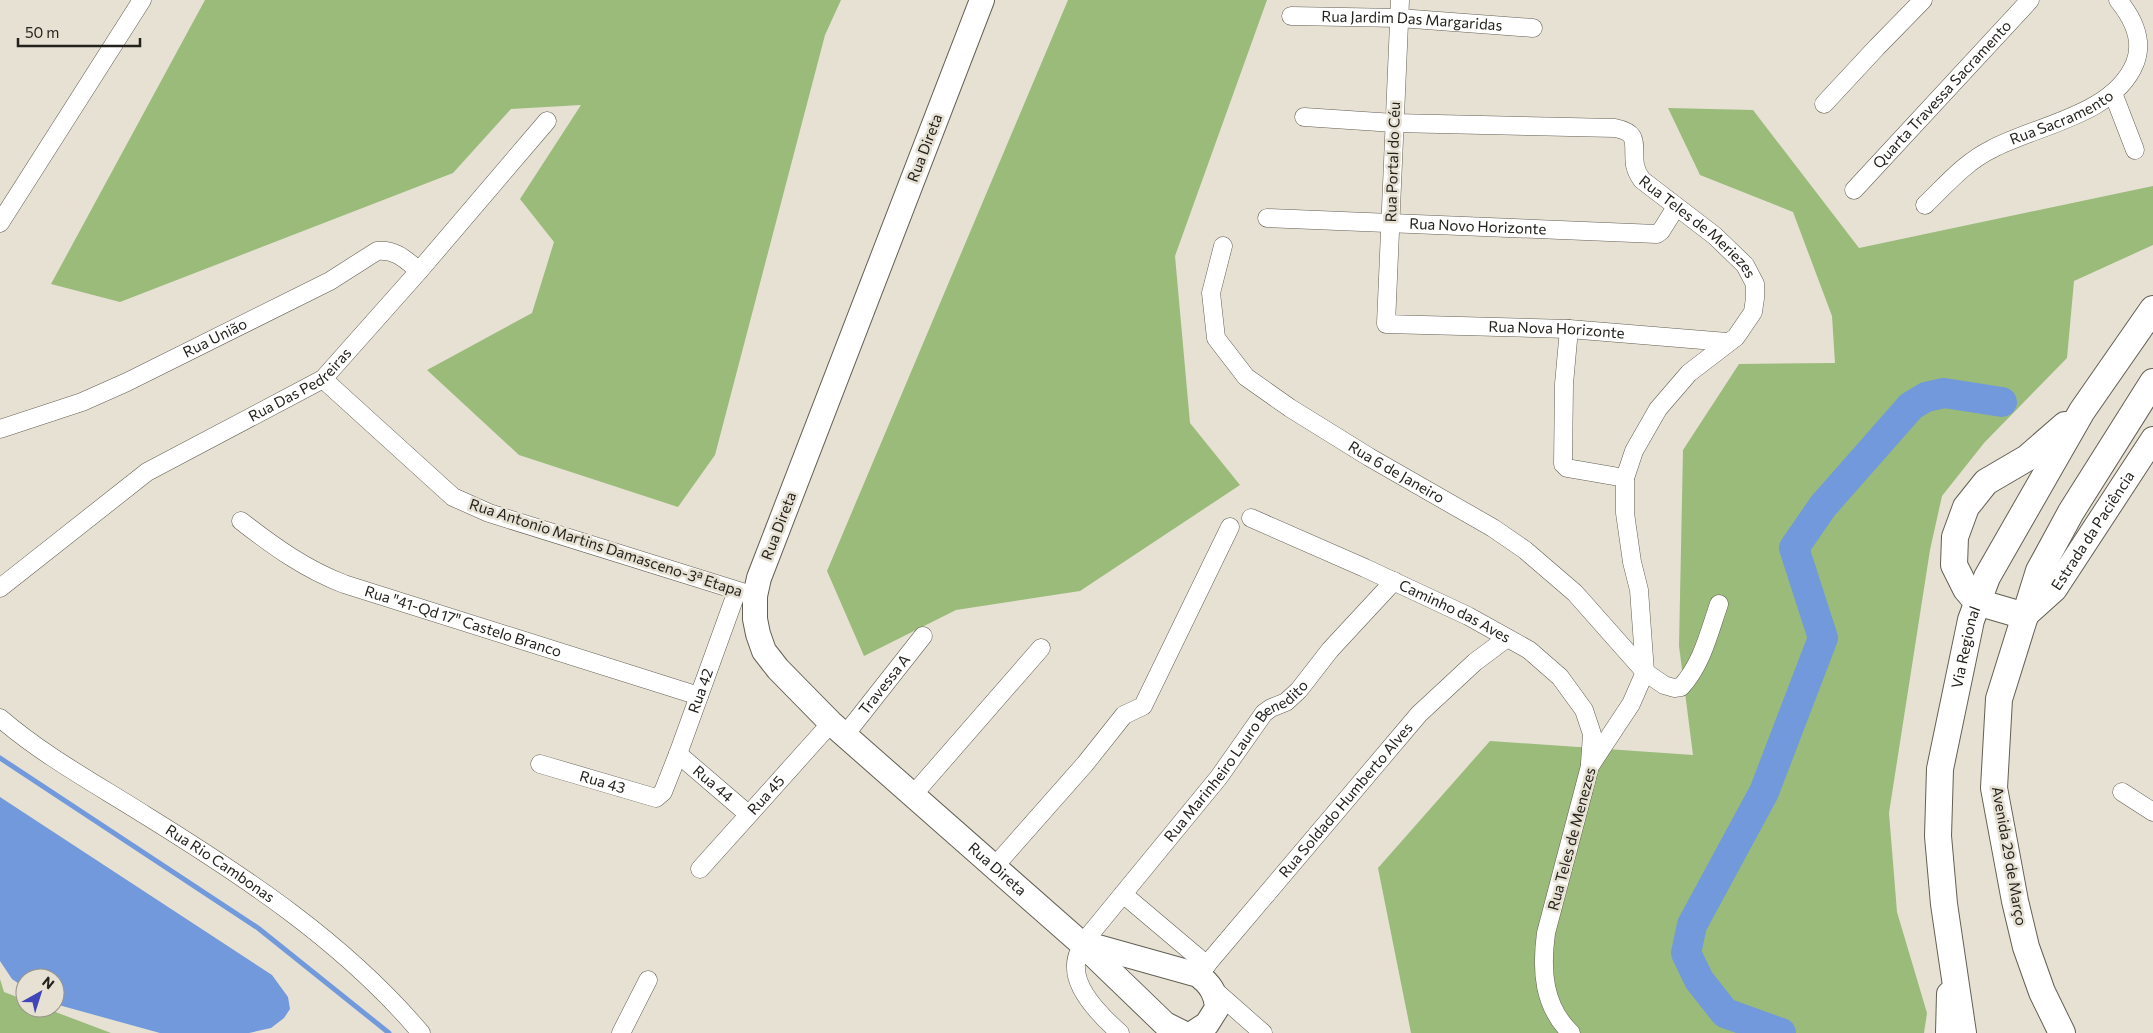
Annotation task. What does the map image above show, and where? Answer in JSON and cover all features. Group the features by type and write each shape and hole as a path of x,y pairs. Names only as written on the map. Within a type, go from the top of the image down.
{"main road":[{"name":"Via Regional","path":"1950,947 1938,836 1940,769 1971,620 1986,577 2082,411 2153,309"},
{"path":"2082,411 2027,458 1986,482 1966,507 1955,538 1954,566 1966,589 1977,602 2025,616 2039,571 2071,512 2153,382"},
{"name":"Avenida 29 de Março","path":"2025,616 2015,642 1999,699 1994,788 2015,901 2026,947 2042,992 2062,1033"},
{"path":"1950,947 1963,1033"}],"street":[{"path":"0,224 142,0"},
{"name":"Rua Direta","path":"982,0 764,565 746,594 764,651 778,670 838,729 1082,944 1165,1024 1183,1033"},
{"name":"Rua Portal do Céu","path":"1386,324 1400,0"},
{"path":"1824,104 1923,0"},
{"name":"Quarta Travessa Sacramento","path":"1854,190 2030,0"},
{"name":"Rua Sacramento","path":"1925,205 1975,158 2021,136 2077,114 2113,93 2132,70 2139,53 2137,35 2131,18 2118,0"},
{"name":"Rua Jardim Das Margaridas","path":"1292,16 1399,18 1533,28"},
{"path":"2113,93 2135,150"},
{"path":"1304,117 1394,123"},
{"name":"Rua Das Pedreiras","path":"0,588 147,472 323,378 419,271 546,122"},
{"name":"Rua Teles de Meriezes","path":"1394,123 1614,128 1625,130 1631,134 1634,140 1635,167 1642,180 1676,208 1715,236 1745,265 1755,284 1753,312 1736,336 1689,372 1658,409 1634,451 1625,478 1625,513 1632,562"},
{"name":"Rua Novo Horizonte","path":"1267,218 1657,234 1676,208"},
{"name":"Rua 6 de Janeiro","path":"1223,246 1211,293 1216,338 1246,377 1290,408 1493,528 1525,550 1575,593 1645,672 1664,685 1674,688 1681,687 1695,667 1705,647 1719,604"},
{"name":"Rua União","path":"0,429 82,402 127,382 330,281 378,251 396,252 419,271"},
{"name":"Rua Nova Horizonte","path":"1386,324 1569,329 1727,342"},
{"path":"1569,329 1564,384 1563,464 1567,468 1625,478"},
{"name":"Rua Antonio Martins Damasceno-3ª Etapa","path":"323,378 453,497 489,513 746,594"},
{"name":"Estrada da Paciência","path":"2025,616 2055,590 2153,439"},
{"name":"Caminho das Aves","path":"1251,518 1468,616 1529,650 1560,677 1584,710 1591,727 1593,741 1590,766"},
{"name":"Rua \"41-Qd 17\" Castelo Branco","path":"241,521 276,549 318,574 344,584 699,696"},
{"path":"994,867 1085,764 1124,715 1142,706 1230,527"},
{"name":"Rua Teles de Menezes","path":"1571,1033 1552,1008 1544,984 1542,959 1546,933 1590,766 1630,704 1645,672 1638,590 1632,562"},
{"name":"Rua Marinheiro Lauro Benedito","path":"1082,944 1219,777 1264,713 1286,702 1300,690 1330,650 1394,581"},
{"name":"Rua 42","path":"663,792 699,696 746,594"},
{"name":"Travessa A","path":"838,729 923,636"},
{"name":"Rua Soldado Humberto Alves","path":"1206,977 1419,714 1475,662 1507,638"},
{"path":"912,796 1041,648"},
{"name":"Rua Rio Cambonas","path":"0,718 41,749 194,845 267,894 336,947 397,1004 421,1033"},
{"name":"Rua 45","path":"700,869 748,814 838,729"},
{"name":"Rua 44","path":"678,754 748,814"},
{"name":"Rua 43","path":"540,764 656,798 663,792"},
{"path":"2122,792 2153,812"},
{"path":"1123,894 1262,1033"},
{"path":"1082,944 1076,961 1078,980 1092,1004 1120,1033"},
{"name":"Rua Direta","path":"1082,944 1206,977"},
{"name":"Via Regional","path":"1948,1033 1950,947"},
{"path":"1193,1033 1206,1024 1217,1008 1216,1000 1206,977"},
{"path":"621,1033 648,980"}],"green space":[{"path":"205,0 841,0 825,35 715,455 678,507 519,455 427,370 532,313 554,242 520,199 581,105 511,109 453,173 120,302 51,284"},
{"path":"1068,0 1267,0 1175,256 1190,423 1240,485 1080,591 956,610 864,656 827,571"},
{"path":"1668,108 1753,110 1859,248 2153,186 2153,245 2074,281 2067,358 1984,443 1942,496 1930,550 1889,813 1897,912 1927,1013 1924,1033 1411,1033 1378,868 1490,741 1693,755 1679,646 1683,450 1739,364 1835,363 1832,316 1793,212 1700,175"},
{"path":"0,979 4,992 15,996 15,1018 65,1018 65,1016 111,1033 0,1033"}],"water":[{"path":"0,797 272,975 288,997 290,1009 284,1018 271,1028 249,1033 160,1033 65,1007 65,968 15,968 15,981 0,961"}],"waterway":[{"path":"1781,1033 1725,1013 1699,980 1686,953 1692,925 1764,792 1823,638 1794,548 1823,506 1911,406 1926,397 1944,393 2002,402"},
{"path":"0,758 258,928 389,1033"}]}
